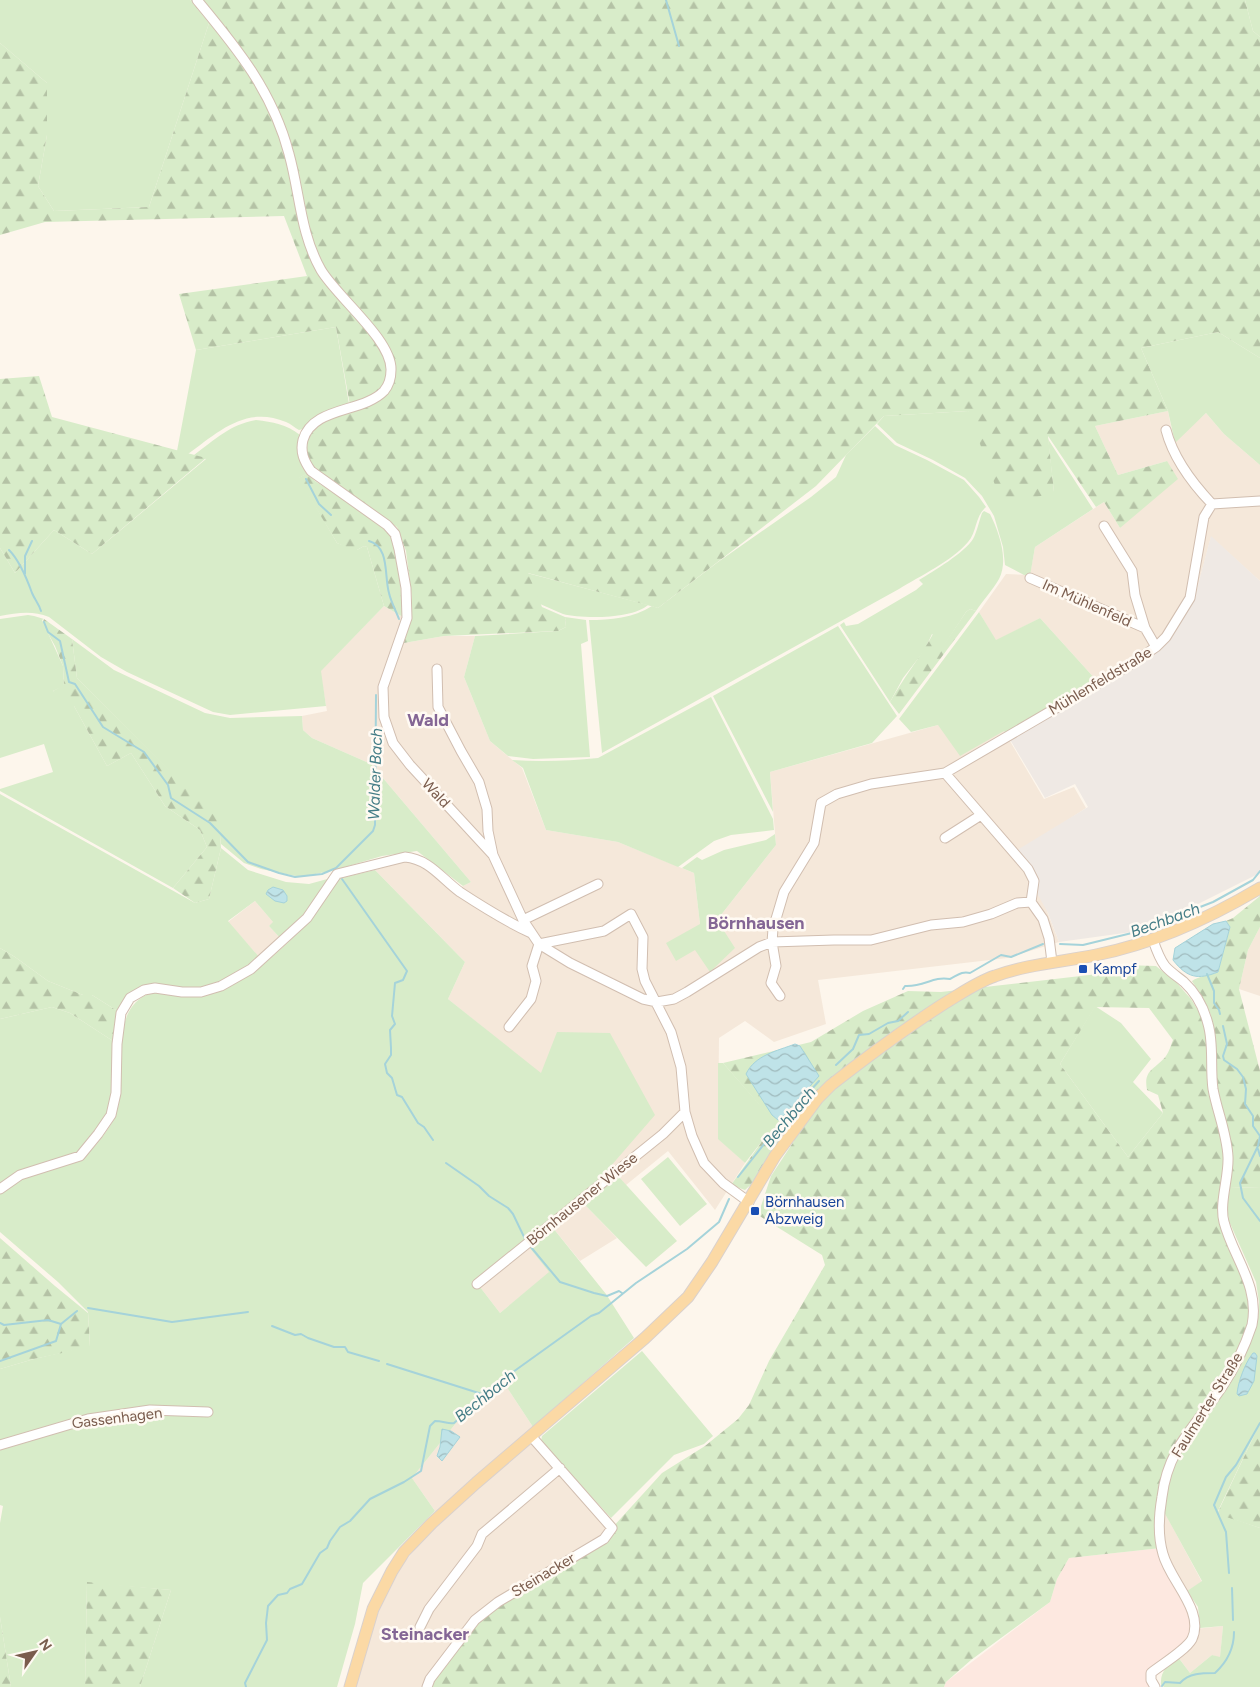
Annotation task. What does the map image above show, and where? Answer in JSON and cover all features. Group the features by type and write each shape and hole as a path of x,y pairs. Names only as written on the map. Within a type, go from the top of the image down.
{"main road":[{"path":"350,1687 373,1609 404,1552 432,1523 645,1338 688,1297 712,1262 779,1150 818,1098 831,1084 923,1017 974,985 995,976 1049,963 1098,955 1153,940 1186,928 1227,908 1260,888"}],"street":[{"name":"Wald","path":"197,0 244,58 264,89 277,117 289,154 309,248 322,272 376,336 391,360 389,383 384,391 375,398 328,415 311,425 305,434 301,447 304,460 311,471 387,525 395,534 406,588 407,618 383,686 384,717 393,743 410,765 493,855"},
{"path":"1166,430 1171,448 1202,494 1212,504 1260,501"},
{"name":"Mühlenfeldstraße","path":"945,773 1128,666 1156,647 1166,637 1190,598 1204,517 1212,504"},
{"name":"Im Mühlenfeld","path":"1104,526 1132,571 1135,595 1144,628 1156,647"},
{"name":"Im Mühlenfeld","path":"1030,578 1144,628"},
{"path":"437,669 438,707 479,782 487,809 488,831 493,855 523,920 538,944 570,963 643,998 657,1002 674,999 759,947 772,942 871,940 931,925 963,922 1017,904 1031,902"},
{"path":"780,996 771,983 776,966 772,942 773,929 784,892 814,843 820,803 837,794 871,784 945,773 1028,869 1034,881 1031,902 1043,919 1049,938 1049,963"},
{"path":"945,838 981,815"},
{"path":"0,1189 20,1175 80,1156 111,1115 116,1093 117,1044 121,1014 130,998 144,990 155,988 202,992 221,986 251,969 307,918 336,874 405,857 414,858 430,866 459,891 515,926 532,934"},
{"path":"523,920 598,884"},
{"path":"538,944 604,931 631,914 643,937 642,969 645,981 657,1002 670,1032 681,1067 685,1112 692,1136 704,1163 724,1183 749,1202"},
{"name":"Faulmerter Straße","path":"1153,940 1158,954 1166,967 1194,993 1201,1004 1208,1024 1214,1090 1228,1156 1223,1219 1229,1236 1250,1278 1255,1302 1254,1318 1237,1361 1222,1386 1180,1443 1165,1477 1162,1498 1161,1546 1168,1568 1191,1607 1195,1618 1195,1629 1191,1641 1151,1673 1151,1680 1155,1687"},
{"path":"509,1027 531,999 536,981 532,966 538,944"},
{"name":"Börnhausener Wiese","path":"477,1284 663,1134 685,1112"},
{"name":"Gassenhagen","path":"0,1445 88,1419 150,1410 208,1412"},
{"name":"Steinacker","path":"427,1687 439,1666 475,1620 526,1584 604,1539 612,1528 531,1436"},
{"path":"420,1627 429,1608 477,1546 482,1534 560,1468"}],"shaded area":[{"path":"1168,411 1174,442 1206,413 1224,434 1260,465 1260,581 1211,537 1194,600 1160,649 1097,681 1040,618 996,641 979,612 1006,574 1030,575 1035,547 1104,502 1120,528 1167,461 1118,475 1095,426"},
{"path":"1211,536 1260,581 1260,873 1139,931 1059,942 1048,913 1014,852 1088,807 1075,784 1045,798 1009,738 1161,650 1194,600"},
{"path":"384,606 403,617 397,636 404,643 444,636 475,636 464,677 490,741 522,768 546,830 618,842 694,873 700,924 717,920 776,845 770,772 938,725 1004,731 1044,799 1074,787 1086,808 1057,827 1025,854 1059,942 1007,958 818,980 826,1024 774,1042 745,1021 719,1038 718,1138 745,1163 715,1210 668,1151 626,1185 610,1167 541,1074 448,999 465,962 375,870 411,860 458,894 463,886 471,882 371,764 312,738 303,730 302,716 327,711 320,671"},
{"path":"255,901 274,923 269,926 281,939 260,958 228,922"},
{"path":"1260,927 1260,996 1239,989 1248,950"},
{"path":"583,1203 617,1238 580,1261 553,1228"},
{"path":"529,1247 550,1272 500,1313 480,1287"},
{"path":"504,1383 533,1427 527,1433 609,1527 602,1535 447,1650 427,1687 355,1687 378,1613 402,1565 423,1540 444,1520 435,1511 412,1478 460,1418"},
{"path":"1160,1504 1202,1582 1182,1594 1166,1565"},
{"path":"1161,1548 1191,1607 1191,1641 1151,1673 1155,1687 944,1687 946,1682 1050,1602 1057,1579 1069,1558"},
{"path":"1223,1626 1220,1658 1212,1655 1190,1673 1176,1654 1195,1629"}],"green space":[{"path":"0,0 190,0 209,23 149,207 54,211 38,186 47,135 47,83 0,43"},
{"path":"190,0 1245,0 1253,31 1260,37 1260,358 1218,332 1141,348 1168,411 1095,426 1118,475 1167,461 1178,479 1120,528 1104,502 1096,507 1048,436 1054,492 1003,507 968,411 884,416 816,486 658,608 528,573 542,607 565,617 566,627 558,631 444,636 404,643 412,597 406,551 397,527 318,473 307,458 305,444 308,435 317,425 351,411 336,327 196,350 179,294 307,276 284,216 45,222 0,235 0,43 47,83 47,135 38,186 54,211 149,207 209,23"},
{"path":"1245,0 1260,0 1260,37 1253,31"},
{"path":"336,327 349,404 314,418 303,429 299,430 286,422 272,418 258,417 245,419 233,423 210,437 188,454 177,451 196,350"},
{"path":"1218,332 1260,358 1260,465 1224,434 1206,413 1175,443 1168,411 1141,348"},
{"path":"39,376 52,417 206,458 92,554 54,530 15,573 0,548 0,379"},
{"path":"968,411 1054,492 1048,439 1093,509 1035,547 1030,576 1024,575 1005,565 1003,547 994,516 982,496 965,478 897,443 877,424 884,416"},
{"path":"256,420 279,424 290,428 300,435 300,455 308,473 299,478 337,543 357,550 364,546 367,547 384,606 321,671 326,706 230,715 213,712 127,672 101,657 49,617 31,613 0,616 0,548 15,573 54,530 92,554 206,459 194,455 230,429"},
{"path":"875,426 895,445 964,480 979,497 986,507 982,511 968,542 945,562 899,589 602,753 589,620 622,618 652,606 658,608 836,477 846,455"},
{"path":"308,473 315,481 360,509 390,534 397,545 403,617 384,606 367,547 364,546 350,551 337,543 298,478"},
{"path":"984,511 990,514 1002,546 1003,563 999,579 976,611 970,609 966,612 945,644 932,634 924,651 903,678 890,702 840,625 844,622 846,626 858,624 916,590 923,584 919,580 948,561 969,544 973,539"},
{"path":"527,573 648,605 641,610 631,613 607,617 582,617 563,614 540,604"},
{"path":"970,609 976,611 899,714 890,702 933,634 945,643"},
{"path":"979,612 996,640 1040,618 1097,681 1006,734 1004,731 960,756 938,725 911,732 899,719"},
{"path":"28,615 44,619 42,620 63,666 64,686 53,691 74,706 107,766 131,753 165,806 200,830 207,847 173,888 0,791 0,789 53,772 44,744 0,758 0,619"},
{"path":"565,617 586,620 588,641 581,644 590,757 533,759 508,756 490,741 464,677 475,636 558,631 566,627"},
{"path":"44,619 72,639 77,678 219,820 221,848 209,899 195,903 173,888 207,847 200,830 165,806 131,753 107,766 74,706 68,708 53,691 64,685 63,666 55,646 42,623"},
{"path":"838,626 897,716 872,743 770,772 773,812 713,696"},
{"path":"72,639 114,670 205,713 230,718 302,716 303,730 312,738 371,764 471,882 463,886 417,851 382,856 335,870 301,877 261,869 244,863 221,844 218,820 77,678"},
{"path":"711,697 773,819 774,830 731,835 714,841 678,867 618,842 546,830 523,768 512,760 555,761 598,758"},
{"path":"0,794 195,903 209,899 221,848 248,870 286,882 309,884 331,878 304,916 281,939 269,926 273,922 255,901 228,921 260,958 220,984 201,990 143,989 119,1012 92,995 83,995 48,981 0,948"},
{"path":"775,834 776,845 717,920 735,948 710,972 695,950 676,961 666,943 700,924 694,873 682,868 697,857 702,860 724,850 766,840"},
{"path":"375,870 465,962 448,999 541,1073 557,1032 610,1033 655,1115 610,1167 677,1241 646,1267 583,1203 553,1228 606,1294 634,1338 533,1427 504,1383 460,1418 412,1478 435,1511 363,1583 355,1624 337,1687 140,1687 171,1590 87,1583 85,1687 11,1687 0,1617 0,1523 3,1506 0,1505 0,1369 90,1346 88,1312 58,1282 0,1232 0,1193 35,1174 83,1157 93,1149 110,1126 117,1112 120,1096 124,1024 130,1009 141,998 155,992 203,996 217,993 231,986 262,965 303,928 329,894 337,879","holes":["529,1247 549,1272 500,1313 480,1287"]},
{"path":"1260,896 1260,927 1248,950 1239,989 1260,1071 1260,1188 1230,1187 1231,1168 1219,1099 1211,1015 1192,981 1218,972 1230,927 1226,921 1233,918"},
{"path":"0,948 48,981 83,995 92,995 119,1012 116,1043 70,1013 52,1007 0,1019"},
{"path":"1122,965 1156,966 1176,982 1191,999 1206,1027 1214,1108 1225,1164 1220,1204 1250,1284 1251,1325 1227,1374 1168,1462 1161,1548 1069,1558 1057,1579 1050,1602 971,1660 946,1682 944,1687 427,1687 475,1620 565,1562 612,1528 662,1473 705,1446 738,1419 749,1405 769,1361 825,1265 822,1255 758,1215 771,1176 794,1141 786,1134 756,1180 745,1190 731,1185 775,1123 723,1063 811,1042 863,1011 908,991 941,992 1115,972","holes":["1095,1007 1149,1008 1173,1040 1166,1056 1148,1074 1146,1083 1147,1090 1158,1095 1163,1113 1128,1157 1060,1064"]},
{"path":"1095,1006 1121,1023 1151,1059 1133,1082 1163,1113 1128,1157 1060,1064"},
{"path":"52,1007 70,1013 116,1043 114,1094 109,1114 78,1154 0,1185 0,1019"},
{"path":"718,1063 723,1063 776,1123 745,1163 718,1139"},
{"path":"668,1157 707,1204 680,1226 641,1179"},
{"path":"1230,1187 1260,1188 1260,1423 1217,1513 1260,1528 1260,1687 1164,1687 1161,1685 1163,1672 1178,1657 1190,1673 1212,1655 1220,1657 1223,1626 1200,1628 1198,1607 1187,1591 1202,1581 1164,1512 1168,1483 1176,1457 1190,1433 1228,1386 1239,1369 1258,1318 1259,1302 1256,1282 1229,1221 1227,1207"},
{"path":"0,1238 88,1313 90,1347 34,1359 0,1369"},
{"path":"642,1351 713,1436 704,1444 674,1455 611,1518 541,1441 542,1436"},
{"path":"1260,1423 1260,1528 1217,1514"},
{"path":"87,1582 171,1590 140,1687 85,1687"},
{"path":"0,1617 11,1687 0,1687"}],"water":[{"path":"273,887 283,890 287,896 287,901 284,903 275,901 266,894"},
{"path":"1226,921 1230,927 1218,972 1211,975 1193,976 1183,971 1173,960 1175,948 1213,924"},
{"path":"795,1044 800,1046 819,1076 781,1119 778,1120 772,1115 746,1074 755,1062 761,1058"},
{"path":"1253,1353 1257,1356 1254,1381 1247,1394 1239,1396 1237,1394 1240,1378"},
{"path":"442,1429 451,1431 460,1437 442,1461 437,1456"}],"waterway":[{"path":"666,0 679,46"},
{"name":"Walder Bach","path":"306,479 319,504 331,515"},
{"path":"25,574 25,556 32,541"},
{"name":"Walder Bach","path":"369,541 376,544 383,556 389,593 399,619"},
{"path":"9,550 22,570 41,611"},
{"path":"44,622 48,632 60,641 69,682 75,684 103,727 144,752 168,785 171,798 210,823 248,862 295,877 322,874 336,868 373,831 375,825 376,695"},
{"name":"Bechbach","path":"1060,944 1083,945 1140,931 1151,922 1164,921 1213,902 1253,880 1260,871"},
{"name":"Walder Bach","path":"342,879 407,971 403,980 395,983 392,1016 395,1024 390,1030 391,1055 385,1064 397,1095 402,1097 418,1123 424,1127 433,1140"},
{"name":"Bechbach","path":"903,989 905,986 918,985 944,978 950,979 962,973 970,973 1001,955 1011,957 1043,944"},
{"path":"1207,974 1214,991 1214,1003 1220,1014"},
{"name":"Bechbach","path":"836,1065 853,1049 859,1035 869,1034 888,1023 898,1021 908,1012"},
{"path":"1223,1026 1227,1044 1223,1056 1224,1060 1237,1069 1243,1077 1246,1089 1245,1104 1253,1116 1253,1126 1260,1136 1258,1146 1240,1183 1243,1198 1260,1221"},
{"name":"Bechbach","path":"738,1177 776,1129 819,1081"},
{"path":"1258,1149 1260,1156"},
{"name":"Walder Bach","path":"446,1163 508,1208 513,1214 526,1241"},
{"name":"Bechbach","path":"246,1687 245,1683 267,1640 268,1606 278,1595 287,1593 290,1589 302,1584 320,1553 327,1548 340,1527 350,1521 370,1499 421,1471 430,1426 435,1421 454,1423 513,1372 591,1316 599,1313 636,1283 687,1249 719,1222 729,1199"},
{"name":"Walder Bach","path":"530,1246 560,1282 607,1296 619,1291 622,1293"},
{"path":"88,1308 172,1322 248,1312"},
{"path":"0,1361 56,1341 61,1324 77,1311"},
{"path":"0,1323 4,1325 48,1320 61,1324"},
{"path":"272,1326 295,1335 301,1334 334,1347 345,1347 348,1352 379,1361"},
{"path":"387,1364 485,1395"},
{"path":"1229,1573 1226,1532 1214,1505 1226,1477 1236,1465 1260,1423"},
{"path":"1232,1588 1233,1620"},
{"path":"1162,1686 1165,1682 1180,1683 1187,1677 1196,1674 1215,1673 1229,1654 1233,1644 1234,1632"}],"place":[{"name":"Kampf","path":"1083,969"},
{"name":"Börnhausen Abzweig","path":"755,1211"}],"district":[{"name":"Wald","path":"428,720"},
{"name":"Börnhausen","path":"756,923"},
{"name":"Steinacker","path":"425,1634"}]}
